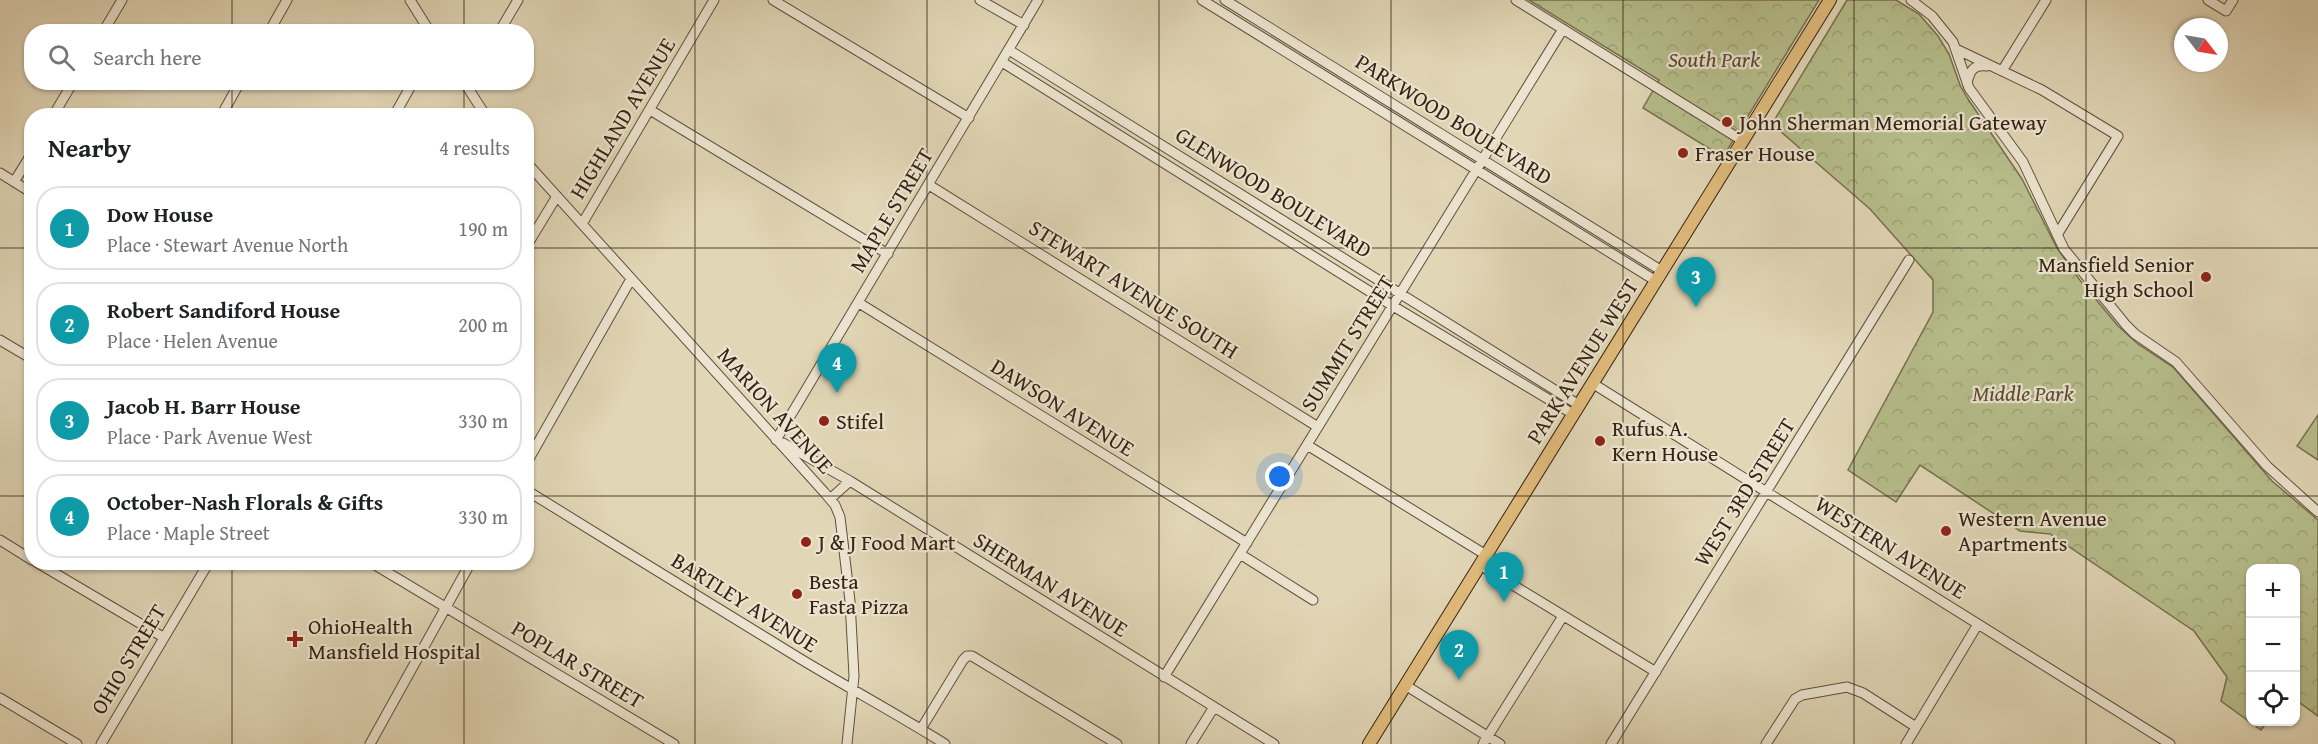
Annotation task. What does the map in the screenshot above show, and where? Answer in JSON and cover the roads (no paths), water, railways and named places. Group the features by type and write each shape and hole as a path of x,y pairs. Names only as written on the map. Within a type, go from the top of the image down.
{"main road":[{"name":"PARK AVENUE WEST","path":"1369,744 1830,0"}],"street":[{"path":"108,24 122,0"},
{"path":"274,24 287,0"},
{"path":"410,0 425,24"},
{"path":"504,24 518,0"},
{"name":"HIGHLAND AVENUE","path":"582,224 714,0"},
{"path":"773,0 969,118"},
{"path":"980,0 1024,25"},
{"name":"MAPLE STREET","path":"776,440 1038,0"},
{"path":"1202,0 1477,170 1659,276"},
{"name":"PARKWOOD BOULEVARD","path":"1225,0 1483,159 1659,276"},
{"path":"1516,0 1743,141"},
{"path":"1911,0 1932,16 1947,33 1956,49 1967,83 2023,162 2057,235 2070,256 2126,325 2135,334 2176,362 2267,466 2318,512"},
{"path":"1998,69 2046,0"},
{"path":"2208,0 2226,11 2233,0"},
{"name":"SUMMIT STREET","path":"1164,677 1563,29"},
{"path":"1956,49 2042,90 2118,136 2057,235"},
{"name":"GLENWOOD BOULEVARD","path":"1009,50 1400,294 1576,410"},
{"name":"GLENWOOD BOULEVARD","path":"1002,62 1393,306 1576,410"},
{"path":"1967,83 1969,73 1976,66 1998,69"},
{"path":"58,108 68,90"},
{"path":"225,108 236,90"},
{"path":"398,108 409,90"},
{"path":"470,90 481,108"},
{"path":"650,110 888,254"},
{"path":"14,182 24,166"},
{"name":"MARION AVENUE","path":"534,171 830,499 840,517 851,622 853,690 847,744"},
{"path":"0,173 24,188"},
{"name":"STEWART AVENUE SOUTH","path":"929,185 1318,427"},
{"path":"534,234 557,196"},
{"name":"WEST 3RD STREET","path":"1611,744 1909,260"},
{"path":"534,450 631,279"},
{"name":"DAWSON AVENUE","path":"859,303 1246,543"},
{"path":"0,340 24,354"},
{"name":"WESTERN AVENUE","path":"1592,383 2170,744"},
{"name":"SHERMAN AVENUE","path":"776,440 850,481 1274,744"},
{"path":"1307,445 1483,560 1563,616 1656,672"},
{"path":"830,499 850,481"},
{"name":"BARTLEY AVENUE","path":"534,495 945,744"},
{"path":"0,540 24,555"},
{"path":"1240,554 1313,600"},
{"path":"50,570 163,637"},
{"name":"OHIO STREET","path":"100,744 204,570"},
{"name":"POPLAR STREET","path":"383,570 674,744"},
{"path":"370,744 467,570"},
{"path":"1485,740 1563,616"},
{"path":"1906,744 1978,624"},
{"path":"921,729 963,660 967,656 972,656 1117,744"},
{"path":"1405,685 1485,740 1500,744"},
{"path":"1766,744 1795,699 1802,695 1840,687 1863,693 1916,727"},
{"path":"0,698 77,744"},
{"path":"1191,744 1214,707"}],"place":[{"name":"John Sherman Memorial Gateway","path":"1727,122"},
{"name":"Fraser House","path":"1683,153"},
{"name":"Mansfield Senior High School","path":"2206,277"},
{"name":"Jacob H. Barr House","path":"1696,307"},
{"name":"October-Nash Florals & Gifts","path":"837,393"},
{"name":"Stifel","path":"824,421"},
{"name":"Rufus A. Kern House","path":"1600,441"},
{"name":"Western Avenue Apartments","path":"1946,531"},
{"name":"J & J Food Mart","path":"806,542"},
{"name":"Besta Fasta Pizza","path":"797,594"},
{"name":"Dow House","path":"1504,602"},
{"name":"OhioHealth Mansfield Hospital","path":"295,639"},
{"name":"Robert Sandiford House","path":"1459,680"}],"park label":[{"name":"South Park","path":"1714,59"},
{"name":"Middle Park","path":"2023,393"}]}
